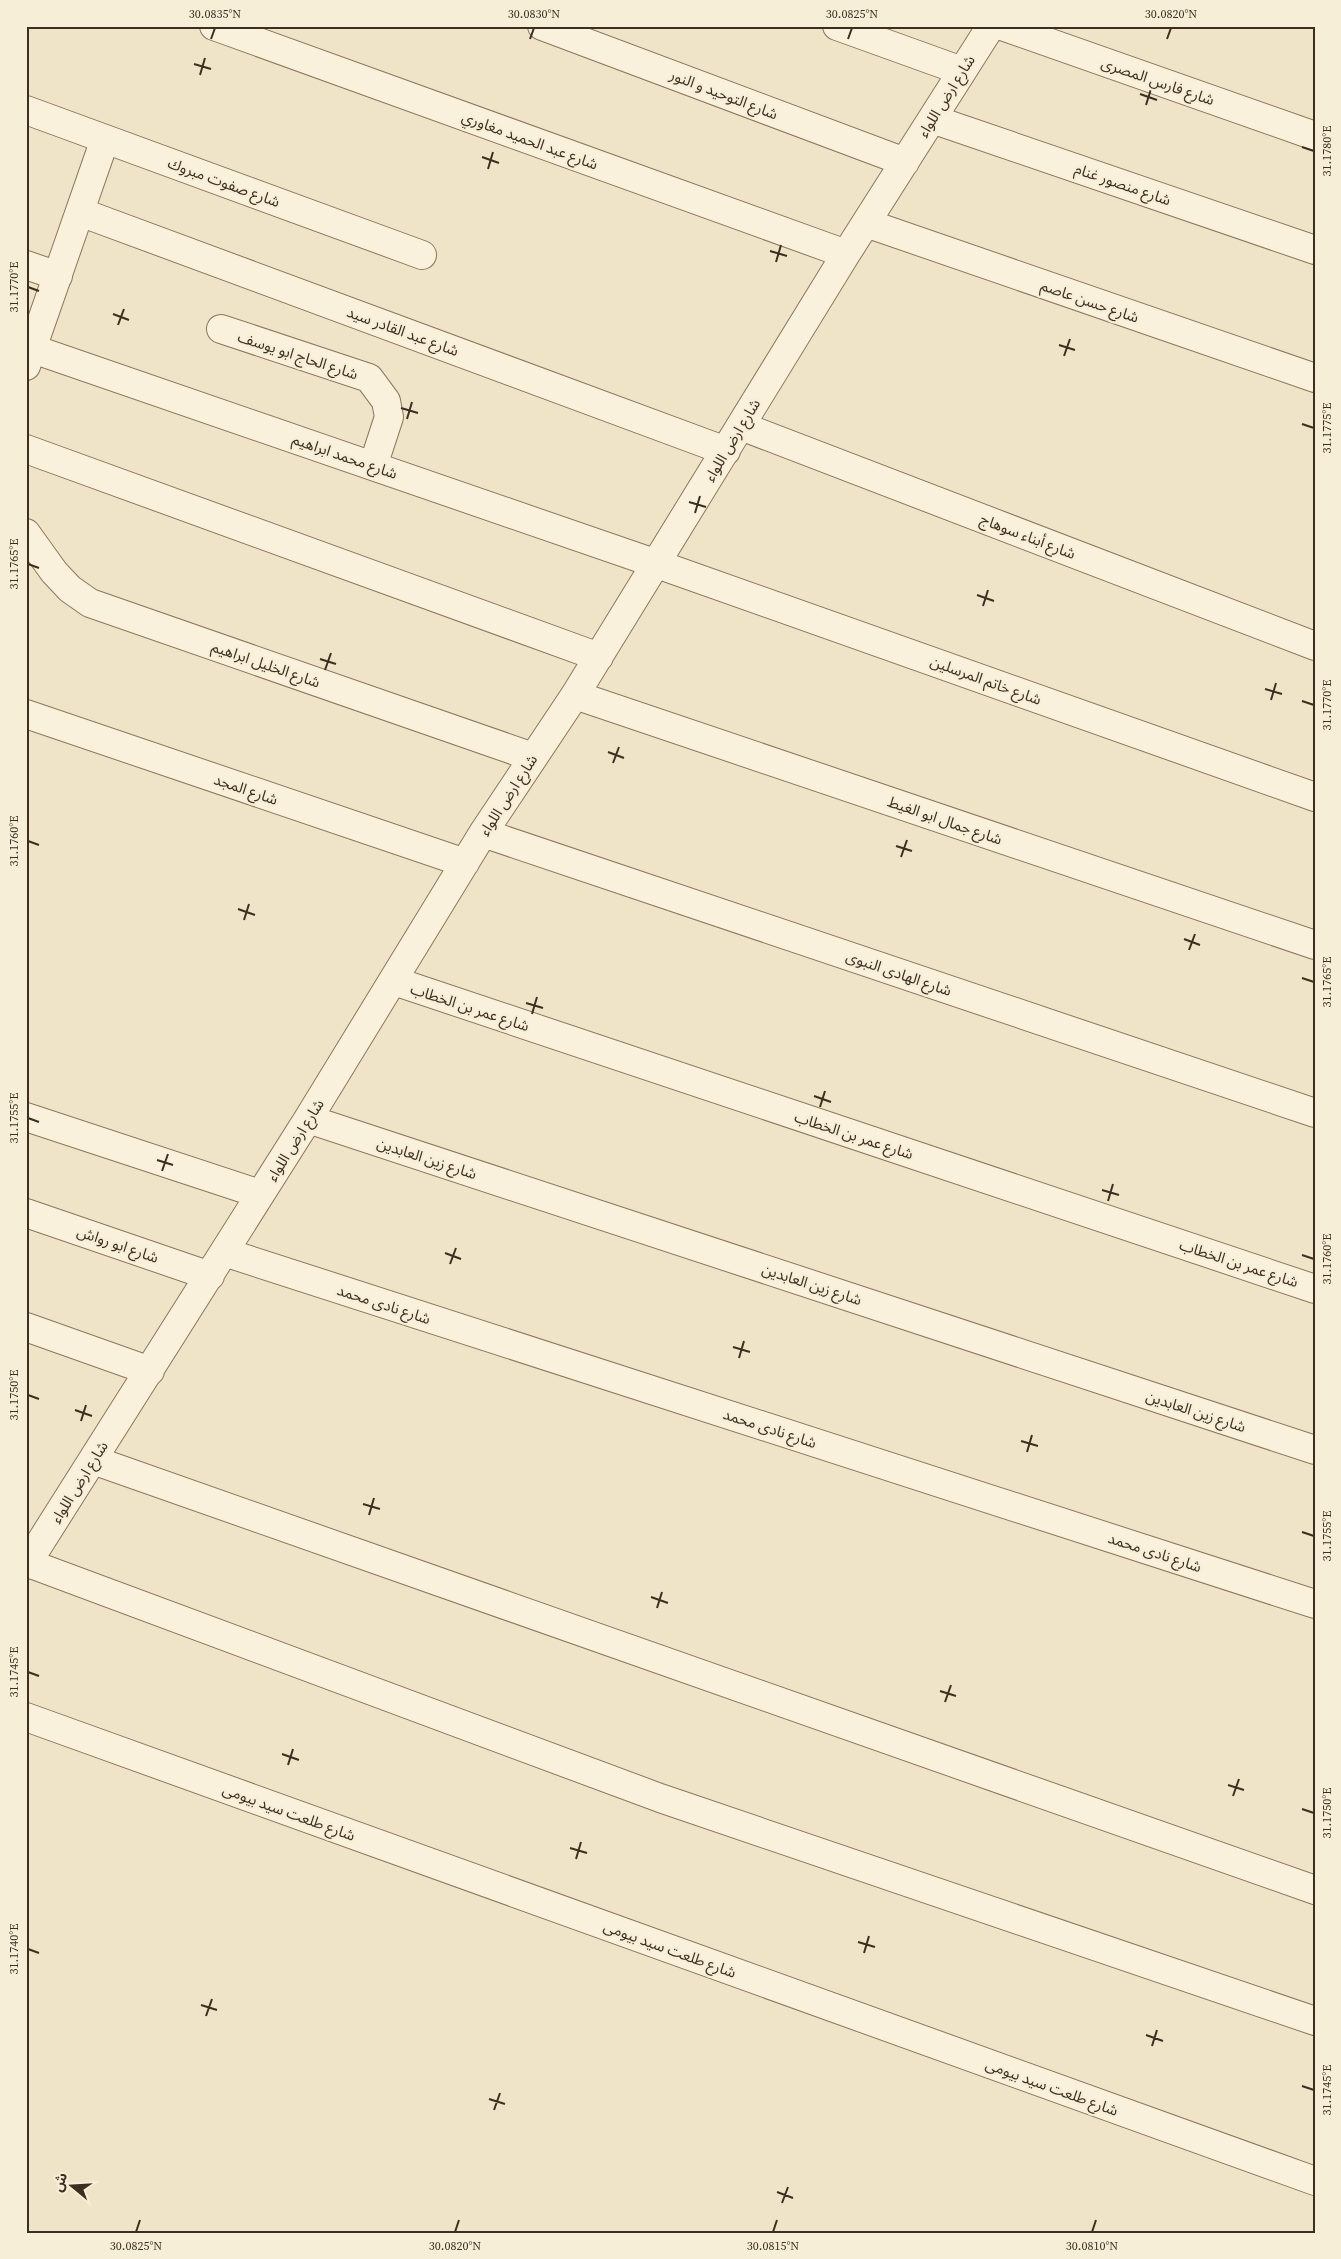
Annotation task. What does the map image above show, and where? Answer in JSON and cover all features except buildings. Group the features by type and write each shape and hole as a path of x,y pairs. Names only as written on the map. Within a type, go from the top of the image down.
{"street":[{"name":"شارع عبد الحميد مغاوري","path":"214,26 846,254"},
{"name":"شارع التوحيد و النور","path":"542,26 905,162"},
{"path":"837,26 962,71"},
{"name":"شارع ارض اللواء","path":"27,1564 210,1276 394,981 465,863 599,657 846,254 991,26"},
{"name":"شارع فارس المصرى","path":"1002,26 1315,136"},
{"name":"شارع صفوت مبروك","path":"26,110 422,255"},
{"name":"شارع منصور غنام","path":"932,119 1315,250"},
{"path":"30,358 105,139"},
{"name":"شارع عبد القادر سيد","path":"80,212 726,451"},
{"name":"شارع حسن عاصم","path":"866,223 1315,378"},
{"path":"26,264 58,276"},
{"name":"شارع الحاج ابو يوسف","path":"220,329 369,378 386,401 389,417 373,466"},
{"name":"شارع محمد ابراهيم","path":"30,358 373,466 657,564"},
{"name":"شارع أبناء سوهاج","path":"741,426 1315,646"},
{"path":"26,448 599,657"},
{"name":"شارع الخليل ابراهيم","path":"26,533 54,572 70,589 90,603 533,757"},
{"name":"شارع خاتم المرسلين","path":"657,564 1315,797"},
{"name":"شارع جمال ابو الغيط","path":"575,695 1315,945"},
{"name":"شارع المجد","path":"26,714 465,863"},
{"name":"شارع الهادى النبوى","path":"484,833 1315,1113"},
{"name":"شارع عمر بن الخطاب","path":"394,981 1315,1289"},
{"path":"26,1117 260,1194"},
{"name":"شارع زين العابدين","path":"308,1119 1315,1450"},
{"name":"شارع ابو رواش","path":"26,1213 210,1276"},
{"name":"شارع نادى محمد","path":"224,1252 1315,1604"},
{"path":"26,1327 150,1371"},
{"path":"93,1460 1315,1890"},
{"path":"27,1564 660,1798 1315,2021"},
{"name":"شارع طلعت سيد بيومى","path":"26,1717 1315,2181"}]}
